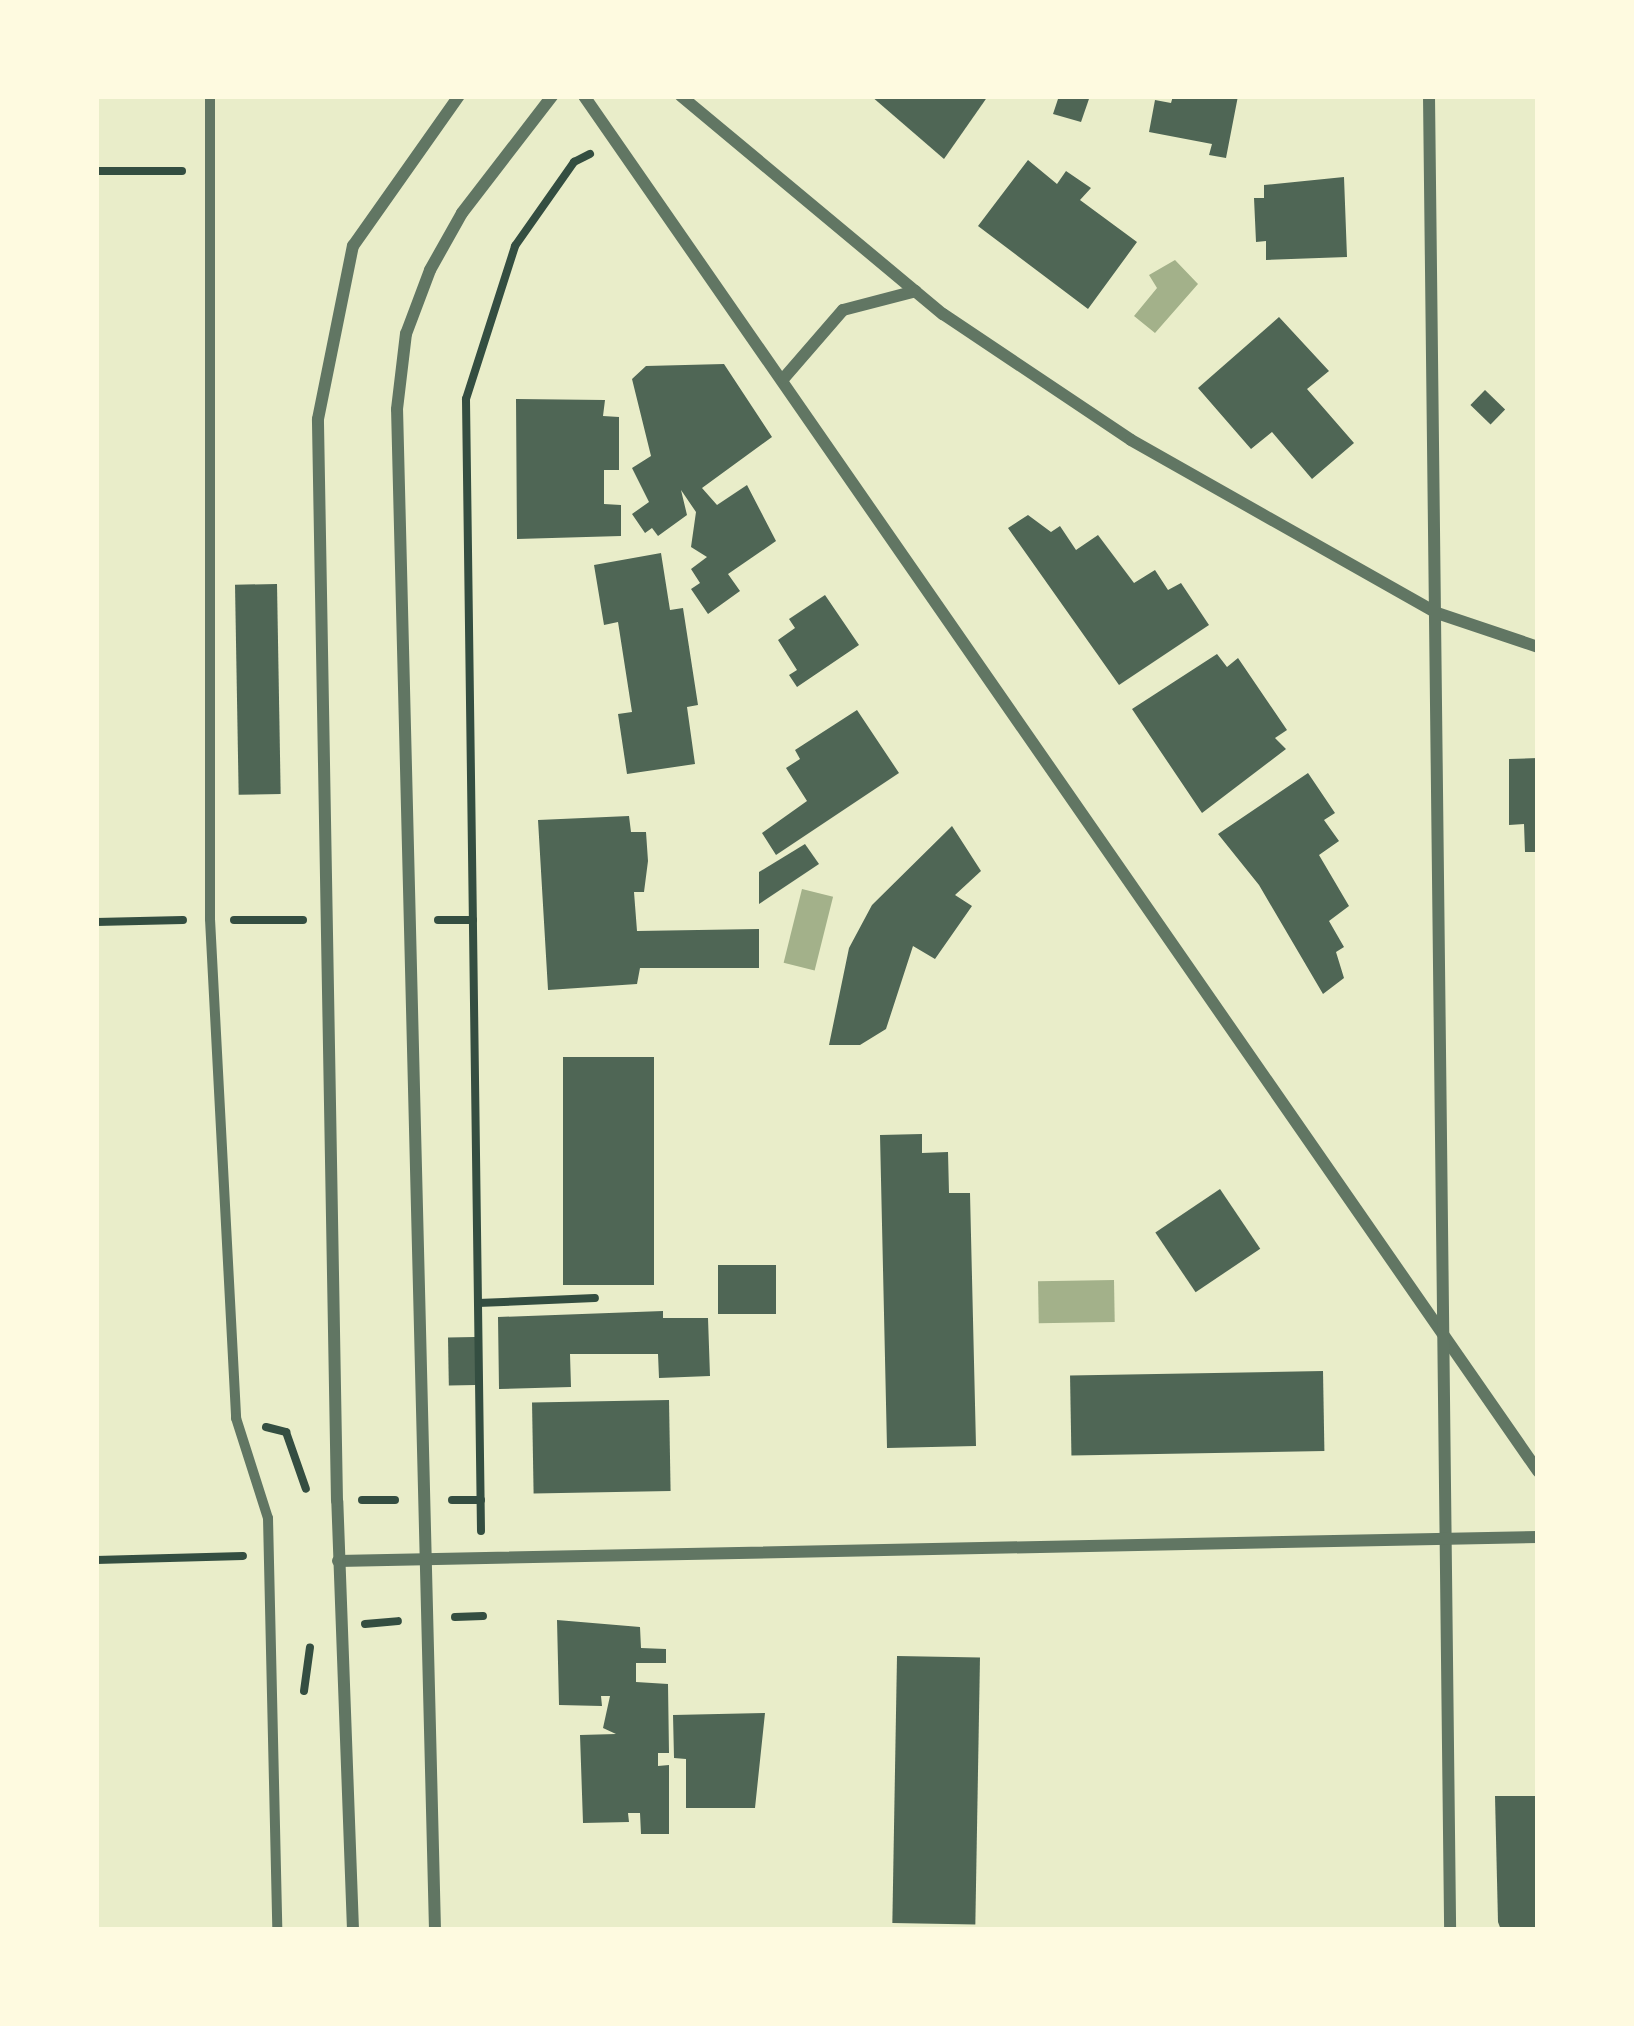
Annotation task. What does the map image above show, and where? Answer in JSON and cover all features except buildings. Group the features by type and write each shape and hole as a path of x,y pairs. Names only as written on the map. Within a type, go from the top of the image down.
{"street":[{"path":"210,96 213,172 205,561 210,919 236,1418 268,1518 277,1930"},
{"path":"353,1930 338,1561 318,419 353,246 459,96"},
{"path":"435,1930 421,1557 397,409 406,334 430,270 462,213 552,96"},
{"path":"584,96 784,378 1445,1347 1538,1471"},
{"path":"681,96 916,291 1131,440 1437,613 1538,647"},
{"path":"1429,96 1450,1930"},
{"path":"784,378 843,310 916,291"},
{"path":"338,1561 1538,1537"}],"path":[{"path":"481,1556 466,399 514,246 574,162 595,152"},
{"path":"96,171 213,172"},
{"path":"96,922 210,919"},
{"path":"478,1303 595,1298"},
{"path":"236,1418 286,1432 310,1502"},
{"path":"96,1560 268,1556"}],"shaded area":[{"path":"1175,260 1198,284 1155,333 1134,316 1157,288 1149,275"},
{"path":"802,889 833,897 815,970 784,963"},
{"path":"1114,1280 1115,1322 1039,1323 1038,1281"}]}
